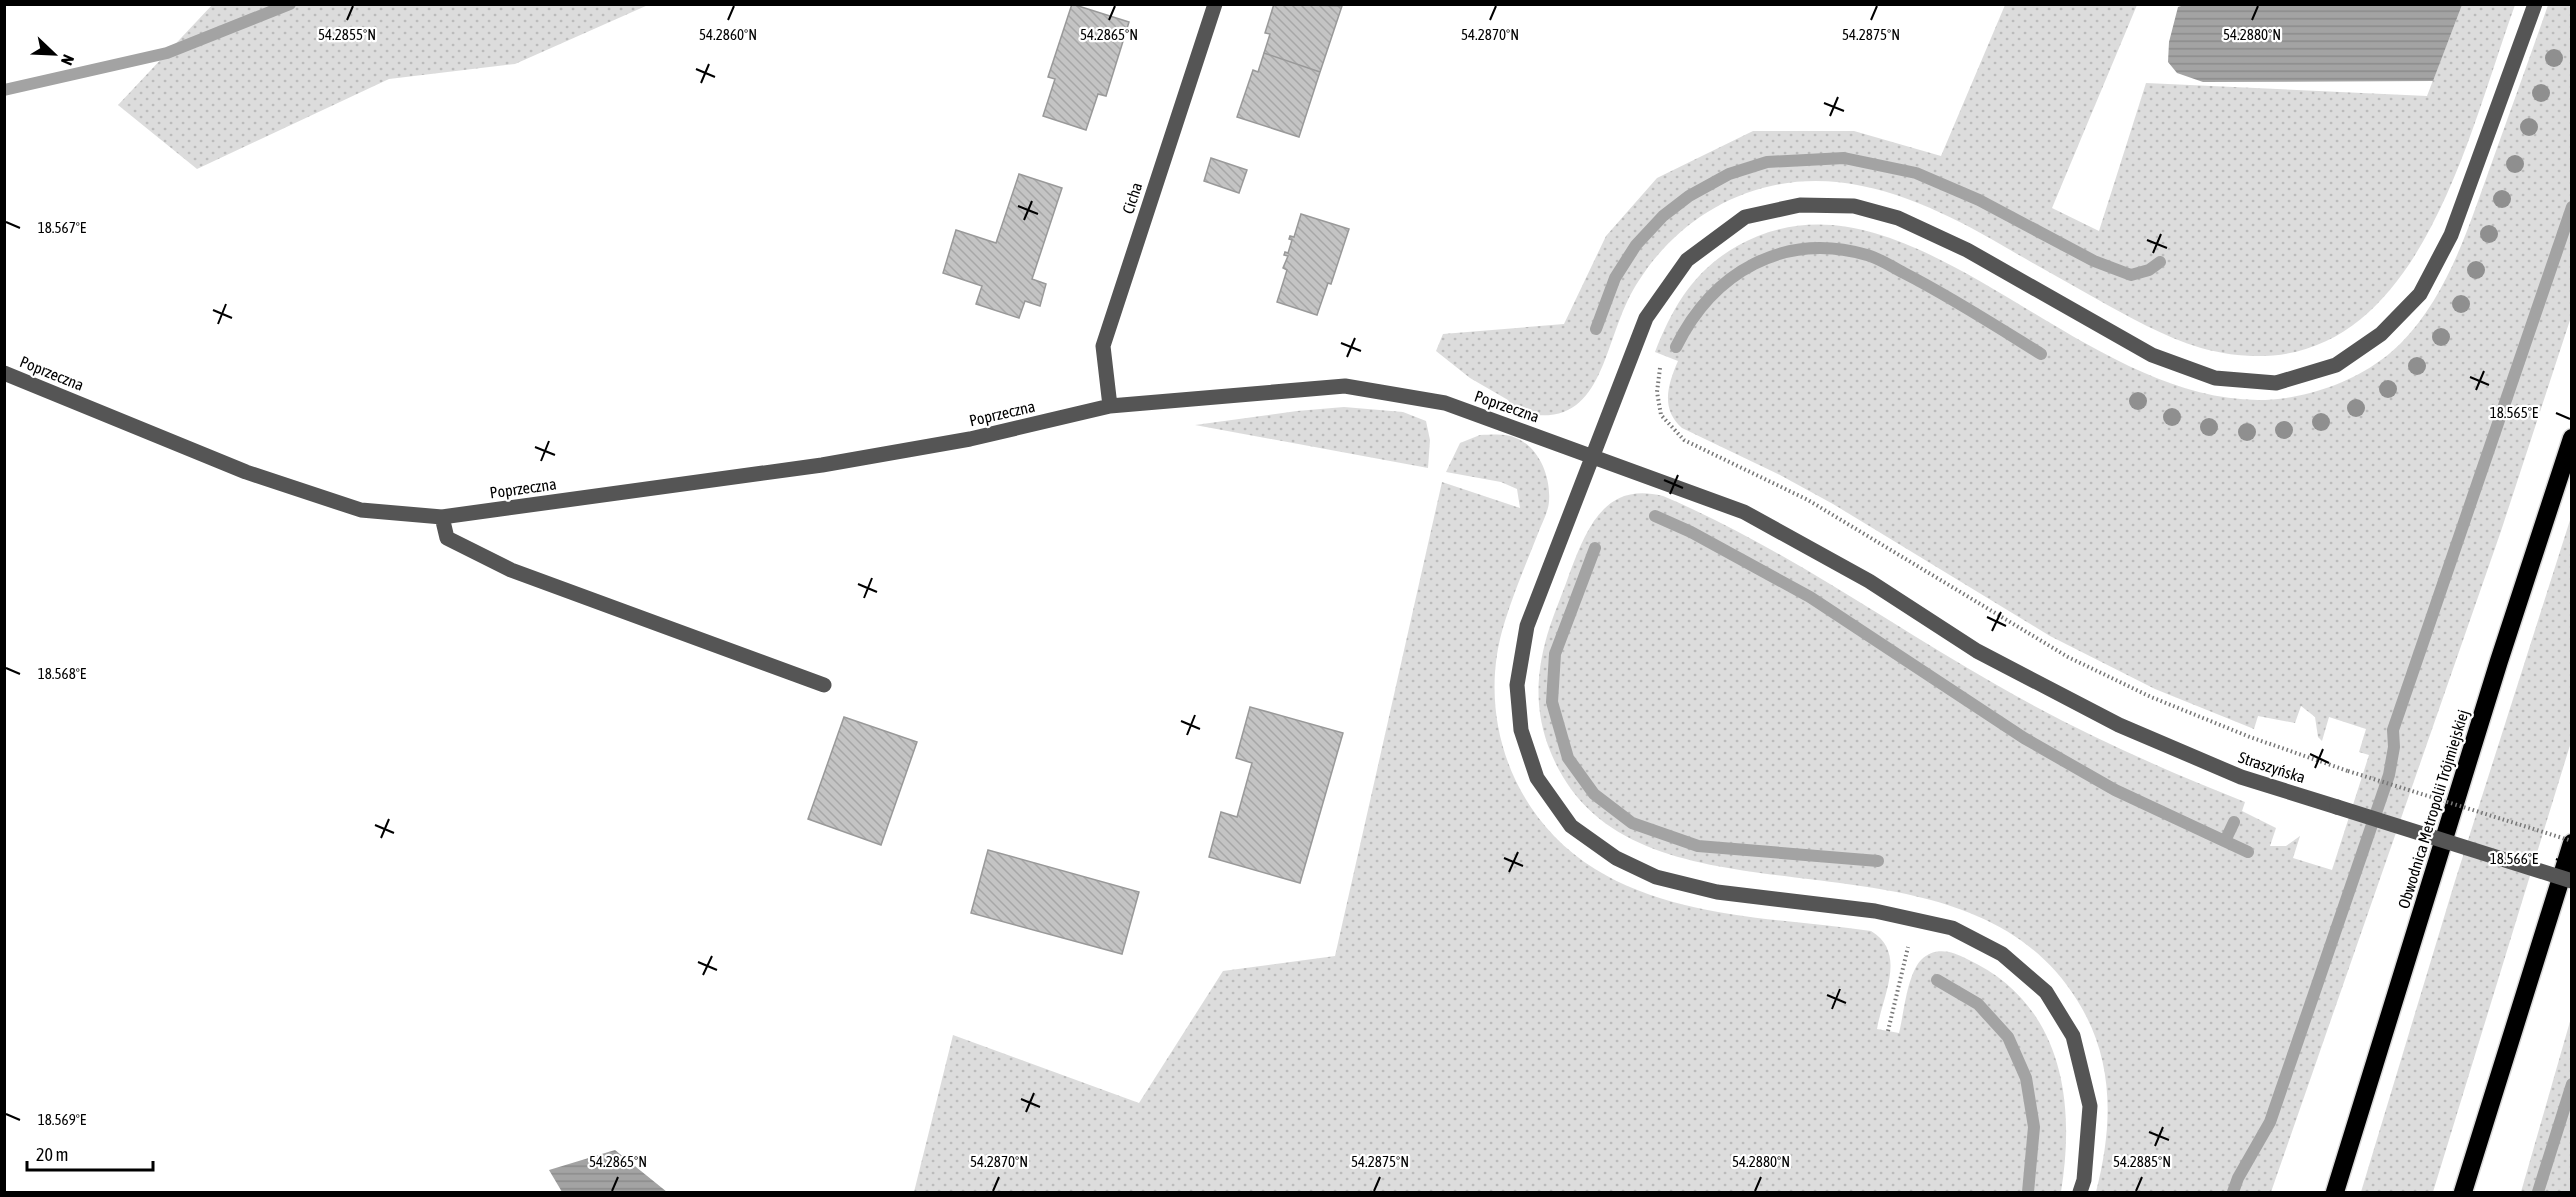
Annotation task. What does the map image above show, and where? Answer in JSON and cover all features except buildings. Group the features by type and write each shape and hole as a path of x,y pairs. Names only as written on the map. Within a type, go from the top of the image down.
{"highway":[{"name":"Obwodnica Metropolii Trójmiejskiej","path":"2335,1192 2499,661 2571,438"},
{"path":"2463,1192 2571,842"}],"street":[{"name":"Cicha","path":"1110,406 1103,346 1215,4"},
{"path":"2080,1192 2084,1180 2090,1106 2073,1036 2046,992 2002,954 1952,928 1875,910 1717,892 1656,877 1616,858 1571,826 1537,778 1521,730 1517,684 1527,626 1646,318 1687,260 1745,217 1800,205 1854,206 1898,218 1967,250 2151,355 2215,378 2276,383 2336,365 2381,334 2420,294 2451,236 2535,4"},
{"name":"Poprzeczna","path":"4,373 246,472 340,504 361,510 442,517 822,465 970,439 1110,406 1345,386 1445,404 1744,512 1869,581 1977,651"},
{"path":"442,517 447,538 512,570 824,686"},
{"name":"Straszyńska","path":"1977,651 2119,725 2241,777 2571,880"}],"path":[{"path":"1631,356 1661,368 1657,392 1661,415 1684,440 1808,500 2068,657 2184,711 2250,737 2348,771 2571,842"},
{"path":"1888,1031 1914,920"}],"shaded area":[{"path":"213,4 648,5 515,64 389,79 197,169 118,105"},
{"path":"2005,5 2137,5 2052,208 2099,231 2146,83 2427,96 2462,5 2515,5 2474,127 2448,191 2417,252 2379,302 2331,339 2273,355 2201,348 2147,326 1967,226 1914,201 1858,185 1800,182 1771,186 1730,200 1693,222 1677,236 1648,267 1636,285 1595,382 1582,400 1565,412 1540,415 1508,409 1510,403 1508,400 1470,378 1436,351 1443,334 1564,324 1606,236 1657,178 1753,131 1854,131 1941,156"},
{"path":"2184,5 2462,5 2433,81 2203,82 2177,73 2168,62 2169,42 2178,7"},
{"path":"2548,5 2571,5 2571,317 2501,531 2271,1192 2096,1192 2106,1143 2107,1118 2104,1070 2098,1046 2077,1000 2023,942 1956,908 1879,889 1721,867 1650,848 1592,812 1551,753 1541,721 1539,674 1552,619 1584,539 1601,512 1626,495 1643,493 1663,496 1707,516 1791,561 1954,660 2055,717 2149,762 2245,802 2242,811 2276,828 2270,846 2286,846 2300,836 2293,858 2332,870 2369,755 2359,752 2366,729 2329,717 2322,741 2318,737 2315,717 2301,706 2295,723 2258,716 2254,729 2155,689 2050,636 1833,504 1780,475 1682,428 1675,421 1668,405 1671,378 1678,361 1655,352 1672,314 1693,282 1721,256 1758,236 1824,225 1891,238 1958,269 2094,348 2165,381 2236,399 2310,393 2335,385 2381,360 2401,343 2418,324 2445,281 2475,210"},
{"path":"1344,407 1403,412 1426,421 1430,440 1428,468 1195,425 1297,411"},
{"path":"1480,435 1508,435 1524,443 1538,456 1548,483 1547,510 1505,621 1497,656 1495,692 1498,727 1507,760 1522,792 1541,821 1566,847 1595,869 1626,885 1660,898 1729,914 1871,931 1882,940 1888,951 1890,963 1890,976 1877,1029 1899,1033 1912,975 1921,960 1932,953 1944,951 1955,954 1999,978 2024,1001 2042,1028 2055,1058 2063,1089 2066,1123 2061,1192 914,1192 953,1035 1139,1103 1223,971 1335,956 1442,482 1520,508 1517,489 1501,482 1446,472 1460,443"},
{"path":"2571,517 2571,742 2433,1192 2361,1192 2455,881"},
{"path":"2571,1018 2571,1192 2521,1192"},
{"path":"615,1150 667,1192 562,1192 549,1170"}],"waterway":[{"path":"4,90 167,53 290,4"},
{"path":"1596,329 1615,278 1636,245 1663,216 1689,196 1729,174 1767,162 1844,158 1916,173 1979,200 2094,261 2131,275 2149,270 2160,262"},
{"path":"2233,1192 2238,1178 2270,1122 2389,775 2394,747 2393,730 2572,207"},
{"path":"1676,347 1691,321 1710,298 1731,279 1754,264 1780,254 1807,249 1836,249 1881,260 2041,354"},
{"path":"1655,516 1691,532 1810,597 2024,738 2115,790 2248,852"},
{"path":"1595,548 1555,654 1552,702 1568,758 1594,794 1632,823 1698,846 1878,861"},
{"path":"2225,841 2234,822"},
{"path":"1937,980 1978,1004 2008,1037 2026,1078 2034,1127 2028,1192"},
{"path":"2538,1192 2572,1084"}]}
